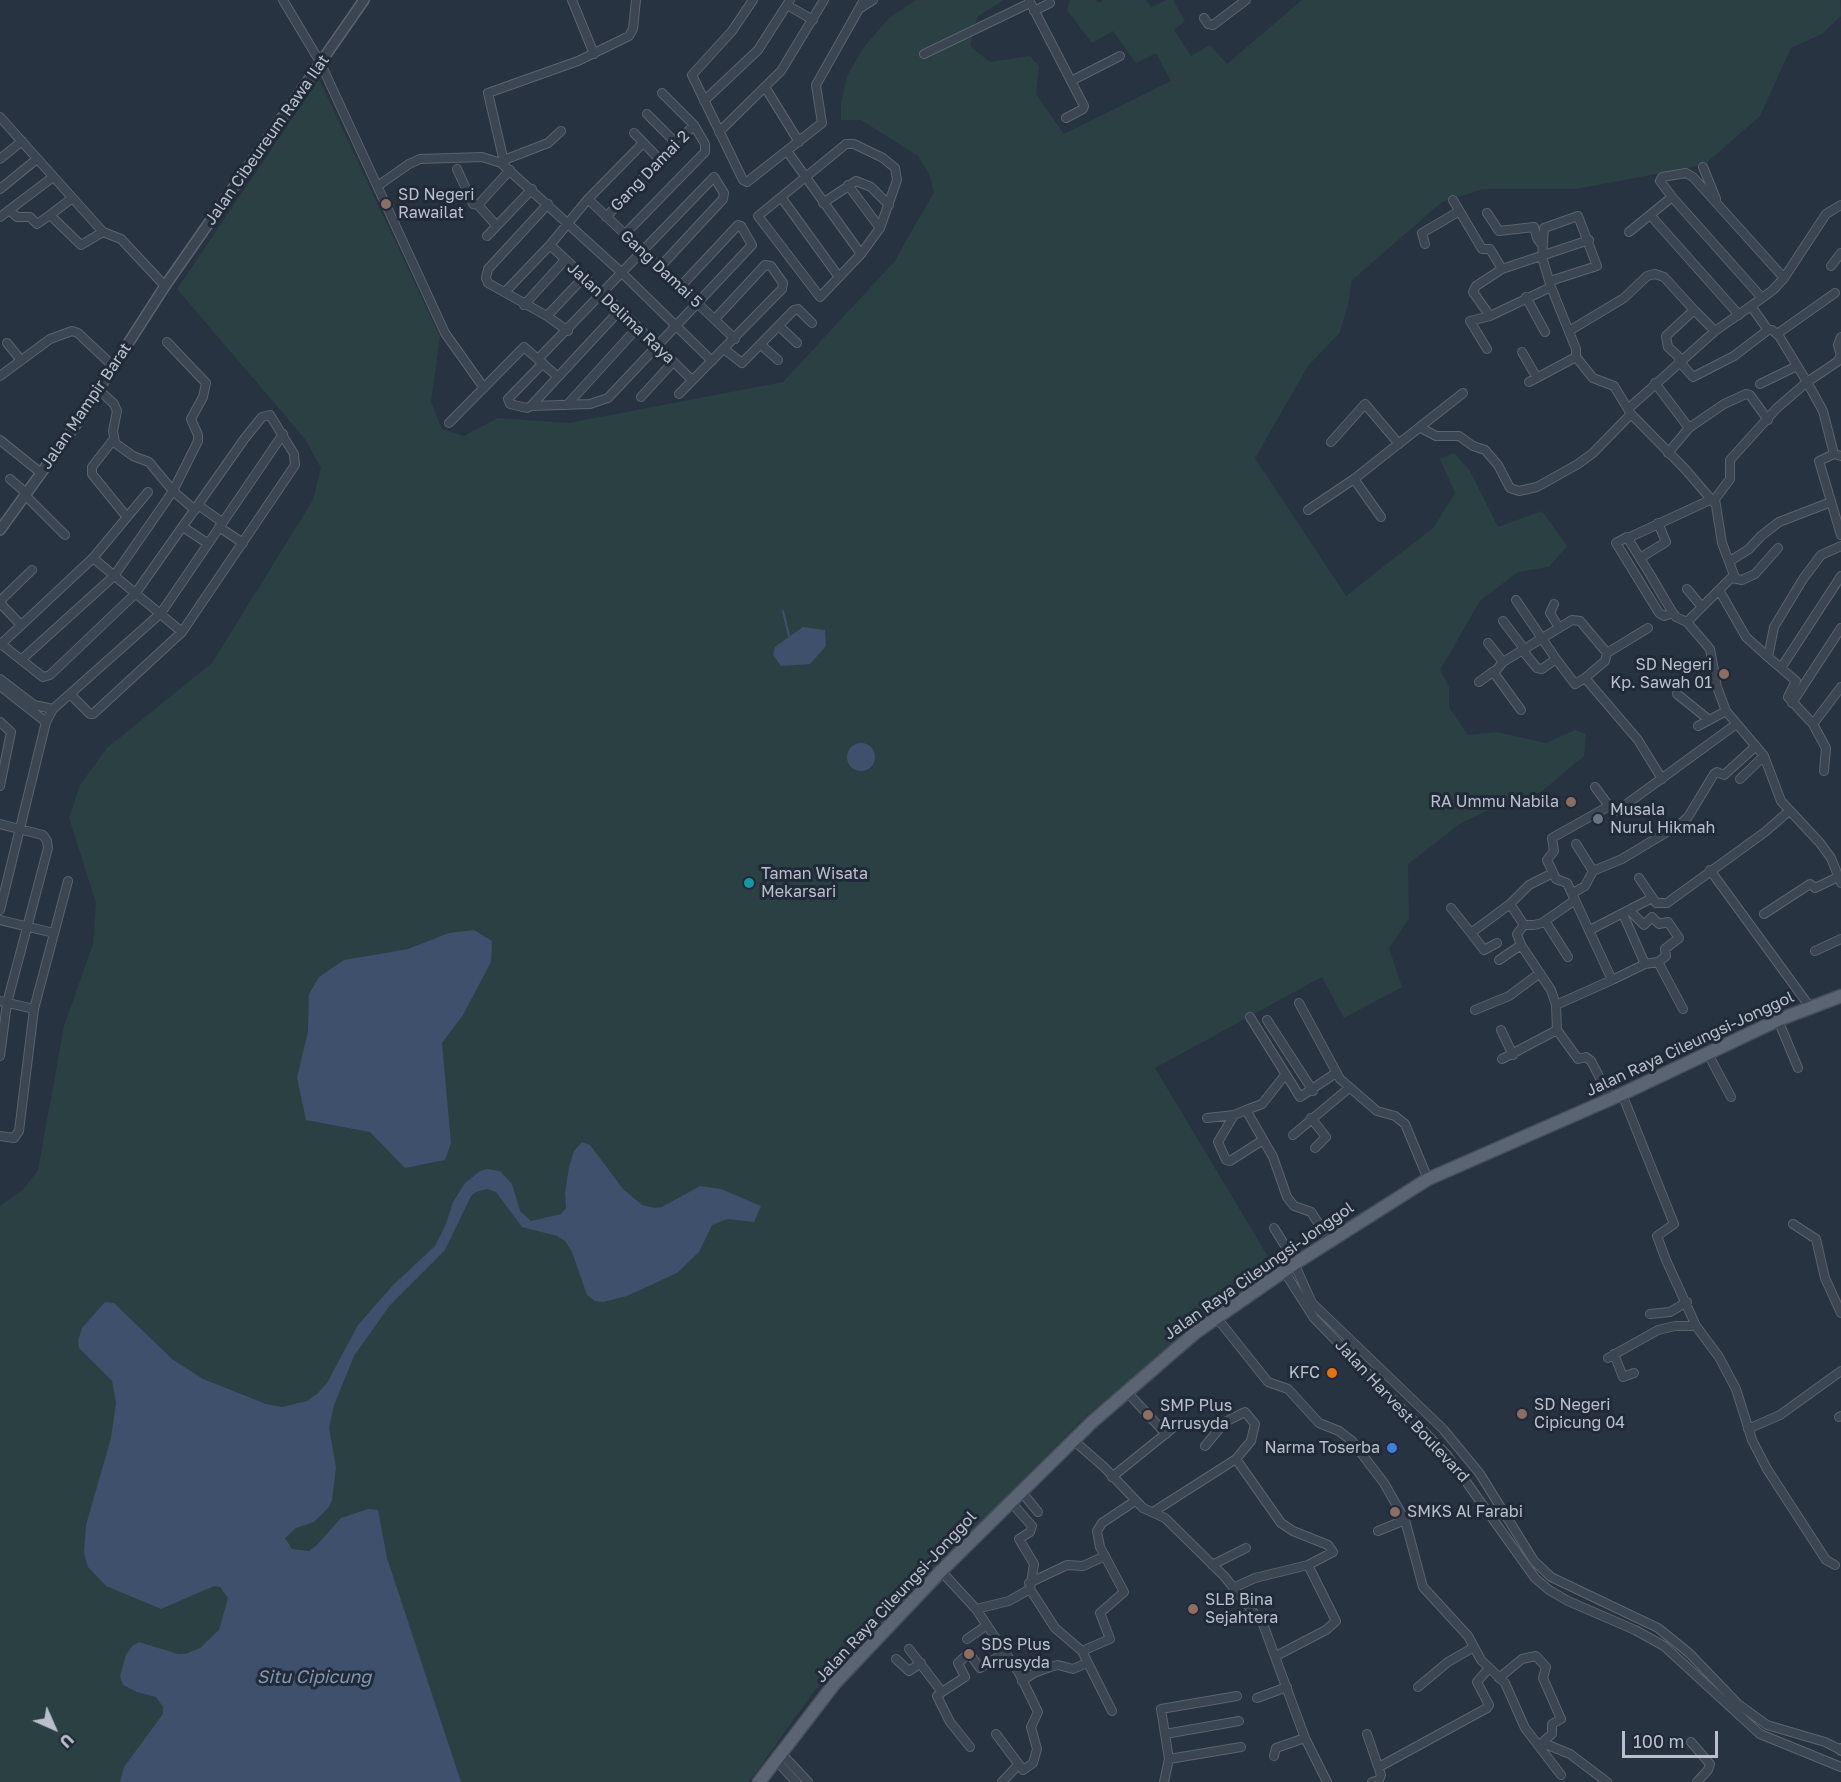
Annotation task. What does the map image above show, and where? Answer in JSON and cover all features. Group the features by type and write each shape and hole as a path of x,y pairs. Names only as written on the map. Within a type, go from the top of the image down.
{"main road":[{"name":"Jalan Raya Cileungsi-Jonggol","path":"759,1782 835,1683 941,1570 1126,1390 1217,1318 1330,1240 1428,1179 1617,1096 1778,1020 1841,996"}],"street":[{"path":"283,0 317,56 379,185 445,333 484,388"},
{"name":"Jalan Cibeureum Rawa Ilat","path":"167,283 317,56 364,0"},
{"path":"572,0 594,54"},
{"path":"506,165 488,93 594,54 629,36 633,29 636,0"},
{"path":"753,0 732,31 693,72 693,78 745,182 822,123 816,89 864,0"},
{"path":"719,132 788,61 824,0"},
{"path":"858,10 873,0"},
{"path":"1204,18 1208,24 1213,25 1246,0"},
{"path":"924,54 1029,1 1073,80 1084,108 1066,118"},
{"path":"705,101 758,50 789,2 813,20"},
{"path":"1034,11 1050,3"},
{"path":"1073,80 1120,56"},
{"path":"765,87 799,142"},
{"path":"625,234 705,152 705,144 693,125 662,93"},
{"path":"647,114 677,144"},
{"path":"2,122 103,232 121,239 167,283"},
{"name":"Gang Damai 2","path":"606,217 693,125"},
{"path":"478,205 506,165 548,143 561,131"},
{"path":"634,134 661,161"},
{"path":"0,159 21,141"},
{"path":"505,292 550,245 588,199 643,143"},
{"path":"854,144 883,158 895,168 897,180 880,228 861,254 822,296 818,296 758,217 806,178 838,148 854,144"},
{"path":"787,151 861,254"},
{"path":"379,185 420,159 482,157 506,165 712,361"},
{"path":"0,189 37,159"},
{"path":"1703,167 1719,206"},
{"path":"457,169 473,204 478,205 496,225"},
{"path":"1762,298 1672,197 1661,179 1665,176 1686,173 1693,177 1784,278"},
{"path":"0,217 53,177"},
{"path":"659,268 723,199 724,193 717,179 712,178 568,331 508,399 510,405 516,407 590,404 608,398 752,245 741,226 738,225 680,287"},
{"path":"823,203 856,182 863,183 889,205"},
{"path":"848,185 880,228"},
{"path":"487,236 532,189"},
{"path":"781,197 839,277"},
{"path":"1629,232 1672,197"},
{"path":"9,210 17,217 30,218 37,224 71,199"},
{"name":"Gang Damai 5","path":"588,199 735,339"},
{"path":"1453,200 1482,250 1490,249 1502,269"},
{"path":"548,204 488,269 486,278 488,283 524,305 548,316 568,331"},
{"path":"1421,428 1436,435 1459,436 1473,446 1485,450 1498,465 1510,488 1519,491 1537,487 1593,453 1655,383 1680,360 1715,331 1762,298 1784,278 1826,214 1841,205"},
{"path":"1425,244 1422,233 1458,212"},
{"path":"1487,213 1499,231 1534,227 1542,245"},
{"path":"50,215 81,245 103,232"},
{"path":"1487,349 1469,323 1490,316 1550,284 1598,266 1582,220 1576,216 1544,227 1542,245 1542,256 1550,284 1576,349 1576,357 1593,378 1614,386 1630,411 1713,502 1722,543 1735,572 1732,578 1687,622"},
{"path":"1651,216 1739,315"},
{"path":"1490,316 1472,290 1502,269 1589,240"},
{"name":"Jalan Delima Raya","path":"550,245 692,380"},
{"path":"1831,266 1841,253"},
{"path":"524,305 565,260"},
{"path":"679,394 735,339 784,286 771,266 765,265 715,319"},
{"path":"1569,332 1624,298 1647,276 1655,274 1664,277 1715,331"},
{"path":"548,316 584,277"},
{"name":"Jalan Mampir Barat","path":"0,530 114,367 167,283"},
{"path":"1778,334 1835,293"},
{"path":"1526,297 1545,332"},
{"path":"1751,306 1768,330 1778,334 1822,411 1838,455 1819,460 1841,535"},
{"path":"724,349 742,363 796,309 812,323"},
{"path":"531,406 620,310"},
{"path":"1694,310 1666,336 1666,344 1693,377 1734,356 1768,330"},
{"path":"779,326 797,343"},
{"path":"567,405 638,327"},
{"path":"0,376 58,335 72,331 78,333 114,367"},
{"path":"1673,613 1664,616 1659,614 1615,545 1625,537 1628,538 1658,523 1713,502 1730,479 1731,458 1807,382 1837,362 1841,356 1838,345 1841,338"},
{"path":"21,660 114,576 173,491 198,441 198,435 191,419 203,397 207,383 167,342"},
{"path":"7,343 20,360"},
{"path":"761,345 778,360"},
{"path":"449,423 524,347 558,377"},
{"path":"1522,352 1533,380 1576,357"},
{"path":"641,397 673,362"},
{"path":"1760,384 1797,366"},
{"path":"1655,383 1689,428"},
{"path":"98,389 117,411 113,440 92,471 126,516"},
{"path":"1308,510 1354,479 1463,393"},
{"path":"1668,453 1689,428 1724,404 1746,394 1750,395 1768,420"},
{"path":"1331,442 1365,404 1400,444"},
{"path":"71,695 93,714 182,632 296,465 294,454 270,415 262,417 135,594 48,677 43,677 0,644 93,558 148,492"},
{"path":"0,910 46,722 53,709 161,613 282,434"},
{"path":"0,440 41,472"},
{"path":"113,440 125,451 149,462 173,491 243,543"},
{"path":"10,479 65,535"},
{"path":"1354,479 1380,517"},
{"path":"1730,561 1749,549 1779,522 1831,502"},
{"path":"1640,558 1665,544 1658,523"},
{"path":"183,527 207,543"},
{"path":"1628,538 1673,613 1677,618 1687,622 1710,649 1717,687 1726,711 1735,725 1764,756 1779,797 1789,811 1820,843 1840,880 1815,888 1810,884 1764,914"},
{"path":"1768,657 1774,627 1803,579 1821,555 1841,546"},
{"path":"1732,578 1742,580 1755,574 1778,548"},
{"path":"93,558 182,632"},
{"path":"20,624 1,604 1,600 32,570"},
{"path":"1781,668 1841,576"},
{"path":"1687,589 1702,607"},
{"path":"1719,590 1748,640 1797,683 1788,695 1792,703 1813,724 1826,748 1824,771"},
{"path":"1516,600 1573,685 1605,661 1607,653 1648,627"},
{"path":"1554,604 1550,613 1558,627"},
{"path":"1503,621 1539,669 1556,659"},
{"path":"1479,682 1503,662 1524,651 1566,621 1580,621 1607,653"},
{"path":"1792,703 1841,628"},
{"path":"1488,643 1503,662"},
{"path":"1494,671 1521,710"},
{"path":"1585,678 1638,740 1662,778"},
{"path":"0,679 33,707 46,722"},
{"path":"0,686 33,707 53,709"},
{"path":"1813,724 1823,715 1841,687"},
{"path":"1677,693 1708,719"},
{"path":"1698,726 1726,711"},
{"path":"0,722 11,732 0,786"},
{"path":"1595,787 1609,806 1617,811 1735,725"},
{"path":"1524,925 1539,925 1585,886 1593,871 1622,858 1680,824 1688,817 1714,774 1717,772 1724,775 1756,746"},
{"path":"1740,779 1764,756"},
{"path":"1609,806 1554,835 1551,843 1554,852 1547,860 1556,879 1566,881 1612,980"},
{"path":"1639,878 1659,904 1667,903 1765,832 1789,811"},
{"path":"0,824 43,835 48,841 4,1002 0,1056"},
{"path":"1576,844 1593,871"},
{"path":"1710,870 1810,1007"},
{"path":"1471,933 1510,904 1529,885 1553,873"},
{"path":"0,1136 14,1138 19,1131 34,1009 68,881"},
{"path":"1590,930 1653,898"},
{"path":"1510,904 1524,925"},
{"path":"1451,908 1484,950 1497,943"},
{"path":"1626,912 1644,925"},
{"path":"1626,912 1645,964"},
{"path":"1556,1005 1645,964 1658,963 1666,956 1665,949 1679,937 1667,921 1659,924 1652,917 1634,938"},
{"path":"0,920 54,933"},
{"path":"1545,921 1568,957"},
{"path":"1524,925 1517,934 1521,945 1551,990 1556,1005 1557,1030 1578,1059 1587,1057 1617,1096 1673,1221 1673,1226 1659,1234 1657,1238 1696,1326 1719,1357 1736,1389 1748,1429 1776,1484 1826,1560 1835,1565"},
{"path":"1815,951 1841,939"},
{"path":"1499,960 1521,945"},
{"path":"1658,963 1683,1009"},
{"path":"1475,1010 1509,996 1540,974"},
{"path":"4,1002 34,1009"},
{"path":"1299,1003 1336,1074 1349,1088 1380,1113 1395,1116 1405,1124 1428,1179"},
{"path":"1250,1017 1300,1097 1313,1091 1336,1074"},
{"path":"1267,1020 1313,1091"},
{"path":"1778,1020 1798,1068"},
{"path":"1501,1030 1513,1054"},
{"path":"1502,1059 1557,1030"},
{"path":"1708,1054 1731,1097"},
{"path":"1207,1118 1234,1115 1265,1101 1285,1075"},
{"path":"1293,1135 1349,1088"},
{"path":"1246,1110 1274,1157 1287,1197 1294,1206 1311,1212 1330,1240"},
{"path":"1234,1115 1218,1142 1227,1161 1263,1140"},
{"path":"1311,1118 1326,1137 1315,1148"},
{"path":"1793,1224 1816,1239 1825,1278 1841,1313"},
{"path":"1274,1228 1289,1268"},
{"name":"Jalan Harvest Boulevard","path":"1289,1268 1320,1313 1393,1380 1458,1447 1480,1474 1534,1561 1551,1577 1658,1628 1689,1653 1738,1704 1767,1725 1840,1750"},
{"name":"Jalan Harvest Boulevard","path":"1289,1268 1314,1318 1448,1455 1529,1570 1549,1590 1664,1646 1760,1734 1841,1767"},
{"path":"1650,1314 1670,1312 1687,1302"},
{"path":"1217,1318 1268,1382 1288,1389 1319,1423 1339,1431 1357,1446 1384,1483 1405,1520 1423,1587 1468,1636 1490,1668 1506,1685 1525,1728 1541,1744 1561,1775"},
{"path":"1634,1373 1623,1377 1611,1356 1664,1328 1696,1326"},
{"path":"1748,1429 1780,1415 1841,1371"},
{"path":"1384,1389 1393,1380"},
{"path":"1126,1390 1166,1434"},
{"path":"1153,1512 1236,1459 1251,1441 1255,1425 1247,1413 1225,1422 1205,1446"},
{"path":"1112,1477 1174,1427"},
{"path":"1073,1440 1143,1508 1164,1518 1212,1565 1263,1624 1305,1738 1327,1782"},
{"path":"1233,1588 1255,1578 1308,1565 1332,1553 1328,1545 1293,1531 1281,1523 1236,1459"},
{"path":"1021,1491 1038,1512"},
{"path":"1010,1501 1032,1526 1030,1532 1019,1542 1034,1564 1030,1586 1055,1628 1082,1651 1112,1711"},
{"path":"1082,1651 1110,1639 1100,1613 1124,1592 1098,1542 1099,1526 1135,1501"},
{"path":"1378,1531 1405,1520"},
{"path":"1212,1565 1246,1548"},
{"path":"976,1610 1009,1600 1064,1566 1083,1566 1105,1556"},
{"path":"1276,1656 1326,1630 1336,1621 1308,1565"},
{"path":"941,1570 976,1610 1006,1652 1038,1712 1031,1727 1037,1754 1026,1769 1018,1765 996,1734"},
{"path":"967,1639 987,1625"},
{"path":"1418,1687 1448,1662 1474,1647"},
{"path":"909,1649 942,1692"},
{"path":"970,1746 950,1722 937,1696 965,1677 958,1663 969,1653 980,1668 1006,1652"},
{"path":"1499,1678 1522,1659 1536,1656 1546,1667 1542,1676 1561,1719 1552,1724 1552,1734 1541,1744"},
{"path":"896,1659 909,1671 921,1663"},
{"path":"1014,1664 1038,1661 1050,1667"},
{"path":"1022,1681 1050,1667 1062,1666 1073,1669 1087,1663"},
{"path":"1378,1767 1487,1708 1489,1705 1476,1682 1490,1668"},
{"path":"1257,1698 1287,1688"},
{"path":"1164,1782 1169,1759 1161,1709 1238,1696"},
{"path":"1165,1734 1239,1721"},
{"path":"1367,1734 1380,1779 1372,1782"},
{"path":"1274,1756 1276,1748 1305,1738"},
{"path":"1691,1742 1710,1765 1697,1782"},
{"path":"1541,1744 1574,1756 1608,1782"},
{"path":"1169,1759 1241,1747"},
{"path":"778,1756 796,1782"},
{"path":"778,1756 808,1782"},
{"path":"1002,1782 1018,1765"}],"green space":[{"name":"Taman Wisata Mekarsari","path":"916,0 1003,0 977,17 970,46 990,62 1030,56 1039,66 1036,94 1064,134 1171,81 1156,53 1136,63 1113,31 1092,43 1067,10 1070,0 1096,0 1099,3 1103,0 1146,0 1151,7 1166,0 1173,0 1185,21 1174,30 1191,56 1210,45 1227,64 1302,0 1840,0 1841,16 1822,34 1791,48 1760,116 1704,165 1576,189 1483,189 1442,202 1351,281 1349,301 1340,332 1308,366 1255,458 1346,596 1434,527 1455,493 1440,459 1454,453 1470,471 1498,527 1542,511 1567,546 1549,567 1518,572 1480,601 1440,670 1449,687 1449,707 1468,735 1497,732 1546,743 1575,730 1586,734 1584,756 1541,792 1510,800 1461,823 1408,864 1409,919 1389,948 1402,987 1344,1018 1322,977 1155,1068 1276,1270 1231,1302 1087,1415 815,1690 749,1782 0,1782 0,1206 23,1190 38,1170 64,1026 93,944 96,903 69,818 80,785 107,748 212,663 313,500 321,468 305,439 177,289 319,79 440,337 431,402 442,429 464,436 498,418 569,423 783,382 894,262 934,192 929,174 918,156 861,120 841,120 841,102 848,74 864,47 889,18"}],"water":[{"path":"803,627 825,630 826,646 810,664 781,666 773,655 775,647"},
{"path":"861,743 871,747 875,757 871,767 861,771 851,767 847,757 851,747"},
{"path":"474,930 492,941 491,962 463,1015 442,1043 451,1143 445,1160 405,1168 370,1132 306,1120 297,1078 308,1031 309,994 319,977 344,960 408,949 449,933"},
{"name":"Situ Cipicung","path":"582,1142 590,1145 623,1189 642,1205 662,1207 700,1186 721,1189 761,1206 754,1222 727,1219 712,1225 699,1252 677,1273 627,1296 603,1302 595,1301 587,1295 572,1252 565,1241 557,1236 522,1227 496,1192 487,1189 476,1192 471,1196 445,1250 390,1305 354,1356 334,1405 329,1428 336,1467 332,1500 329,1507 314,1522 296,1528 285,1538 292,1549 309,1551 341,1518 368,1509 378,1510 387,1558 461,1782 120,1782 124,1767 163,1714 163,1707 156,1697 123,1685 120,1676 126,1655 132,1646 139,1642 178,1654 186,1654 200,1648 219,1630 228,1598 220,1587 214,1586 161,1609 106,1586 88,1567 84,1553 86,1525 111,1438 116,1403 112,1381 79,1348 78,1341 82,1328 105,1302 114,1303 172,1359 203,1379 266,1404 282,1407 307,1401 327,1383 358,1325 393,1285 435,1246 446,1224 453,1202 465,1183 480,1171 487,1169 500,1171 512,1184 520,1211 531,1221 561,1214 566,1208 565,1193 569,1167 574,1151"}],"waterway":[{"path":"783,611 789,636"}],"place":[{"name":"SD Negeri Rawailat","path":"386,204"},
{"name":"SD Negeri Kp. Sawah 01","path":"1724,674"},
{"name":"RA Ummu Nabila","path":"1571,802"},
{"name":"Musala Nurul Hikmah","path":"1598,819"},
{"name":"Taman Wisata Mekarsari","path":"749,883"},
{"name":"KFC","path":"1332,1373"},
{"name":"SD Negeri Cipicung 04","path":"1522,1414"},
{"name":"SMP Plus Arrusyda","path":"1148,1415"},
{"name":"Narma Toserba","path":"1392,1448"},
{"name":"SMKS Al Farabi","path":"1395,1512"},
{"name":"SLB Bina Sejahtera","path":"1193,1609"},
{"name":"SDS Plus Arrusyda","path":"969,1654"}]}
